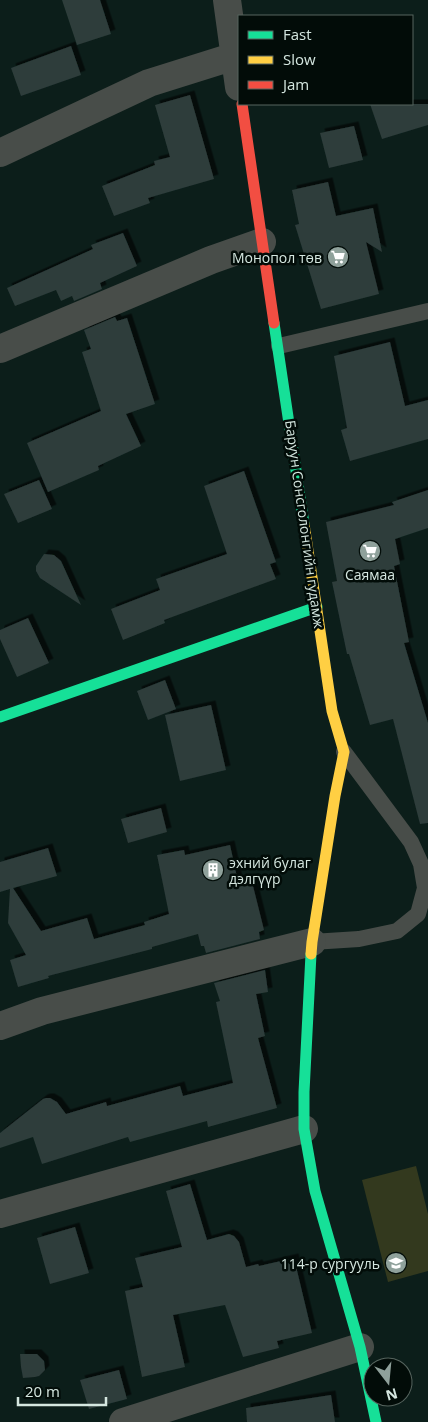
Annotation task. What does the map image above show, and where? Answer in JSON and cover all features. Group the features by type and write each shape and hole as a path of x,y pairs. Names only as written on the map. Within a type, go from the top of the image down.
{"street":[{"path":"227,0 238,79"},
{"path":"0,153 149,83 235,56"},
{"name":"Баруун Сонсголонгийн гудамж","path":"242,105 332,711 344,752 335,796 312,942 304,1092 304,1129 315,1191 360,1347 376,1422"},
{"path":"0,349 211,260 262,242"},
{"path":"0,717 317,607"},
{"path":"0,1026 42,1011 312,942"},
{"path":"0,1214 304,1129"},
{"path":"123,1422 360,1347"}],"lane":[{"path":"279,346 428,311"},
{"path":"312,942 360,939 397,931 423,916 425,888 421,864 411,842 344,752"}],"green space":[{"path":"416,1166 428,1214 428,1271 388,1282 362,1180"}],"building":[{"path":"62,0 100,0 111,34 77,45"},
{"path":"71,46 81,75 21,96 11,68"},
{"path":"190,95 214,179 148,198 150,203 114,216 102,186 155,165 154,161 170,157 155,105"},
{"path":"428,104 428,125 382,139 370,105"},
{"path":"354,126 363,160 329,168 320,133"},
{"path":"328,182 336,216 373,208 382,252 366,242 379,294 321,309 295,225 299,224 292,190"},
{"path":"123,233 137,266 100,283 102,289 74,301 72,296 61,301 56,290 15,306 7,288 93,249 91,245"},
{"path":"115,317 117,321 127,318 155,404 126,414 141,446 98,466 99,470 48,492 27,443 101,411 82,352 91,349 84,330"},
{"path":"390,342 405,406 428,400 428,439 350,461 341,430 347,428 334,356"},
{"path":"244,471 276,562 270,564 276,579 164,620 165,623 123,640 111,609 160,590 156,579 227,554 204,486"},
{"path":"39,480 52,509 18,523 4,494"},
{"path":"428,490 428,528 395,539 400,564 394,566 409,642 404,643 428,723 428,823 420,824 393,719 370,725 349,654 347,654 332,582 337,581 326,522 394,505 392,502"},
{"path":"44,554 54,555 61,561 81,605 40,578 36,571 36,566"},
{"path":"28,618 49,663 17,677 0,639 0,630"},
{"path":"165,680 176,709 148,720 137,691"},
{"path":"211,705 226,770 180,781 165,715"},
{"path":"161,808 167,832 128,843 121,819"},
{"path":"230,845 239,886 252,882 264,930 259,932 260,939 206,953 204,946 201,946 198,934 152,947 152,949 48,976 49,978 18,987 10,960 26,955 8,923 10,889 0,892 0,862 48,848 57,876 13,888 41,931 87,918 94,939 145,925 144,922 169,914 157,855 184,850 185,855"},
{"path":"265,970 268,992 256,994 265,1036 258,1038 277,1108 208,1127 207,1121 130,1142 128,1137 42,1164 33,1137 0,1148 0,1133 46,1098 57,1102 66,1114 106,1102 107,1106 180,1086 183,1096 233,1083 216,1002 220,1001 214,983"},
{"path":"190,1184 207,1240 229,1234 234,1236 239,1242 246,1267 294,1258 312,1333 277,1341 279,1348 243,1357 225,1305 173,1315 185,1367 142,1377 125,1291 143,1287 135,1258 182,1247 166,1191"},
{"path":"75,1227 89,1273 50,1284 37,1238"},
{"path":"20,1354 37,1354 44,1361 45,1370 39,1376 23,1378"},
{"path":"119,1370 127,1399 89,1409 80,1380"},
{"path":"331,1395 335,1422 247,1422 246,1408"}],"traffic: fast":[{"path":"274,323 304,524"},
{"path":"0,717 317,607"},
{"path":"311,954 304,1129 315,1191 360,1347 376,1422"}],"traffic: slow":[{"path":"304,524 332,711 344,752 335,796 311,954"}],"traffic: jam":[{"path":"242,105 274,323"}],"place":[{"name":"Монопол төв","path":"338,257"},
{"name":"Саямаа","path":"370,551"},
{"name":"эхний булаг дэлгүүр","path":"213,870"},
{"name":"114-р сургууль","path":"396,1263"}]}
